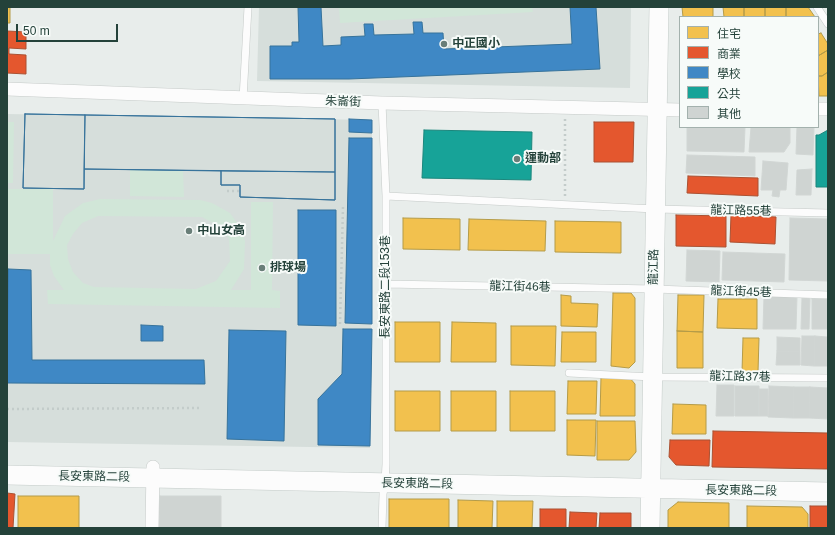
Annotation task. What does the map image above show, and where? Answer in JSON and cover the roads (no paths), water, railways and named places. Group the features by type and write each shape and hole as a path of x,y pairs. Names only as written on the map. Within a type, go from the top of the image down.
{"street":[{"name":"龍江路","path":"650,528 659,7"},
{"name":"朱崙街","path":"7,89 243,99 679,110"},
{"name":"長安東路二段","path":"7,464 153,473"},
{"name":"長安東路二段","path":"7,475 153,473 385,477 651,483 828,492"},
{"path":"152,528 153,473"},
{"name":"長安東路二段","path":"651,483 828,481"}],"lane":[{"path":"243,99 248,7"},
{"path":"817,7 828,24"},
{"name":"長安東路二段153巷","path":"382,103 386,196 386,464 382,528"},
{"name":"龍江路55巷","path":"386,196 655,209 828,213"},
{"name":"龍江街46巷","path":"386,284 654,289"},
{"name":"龍江街45巷","path":"654,289 828,295"},
{"name":"龍江路37巷","path":"569,373 653,376 828,378"}],"place":[{"name":"中正國小","path":"444,44"},
{"name":"運動部","path":"517,159"},
{"name":"中山女高","path":"189,231"},
{"name":"排球場","path":"262,268"}]}
